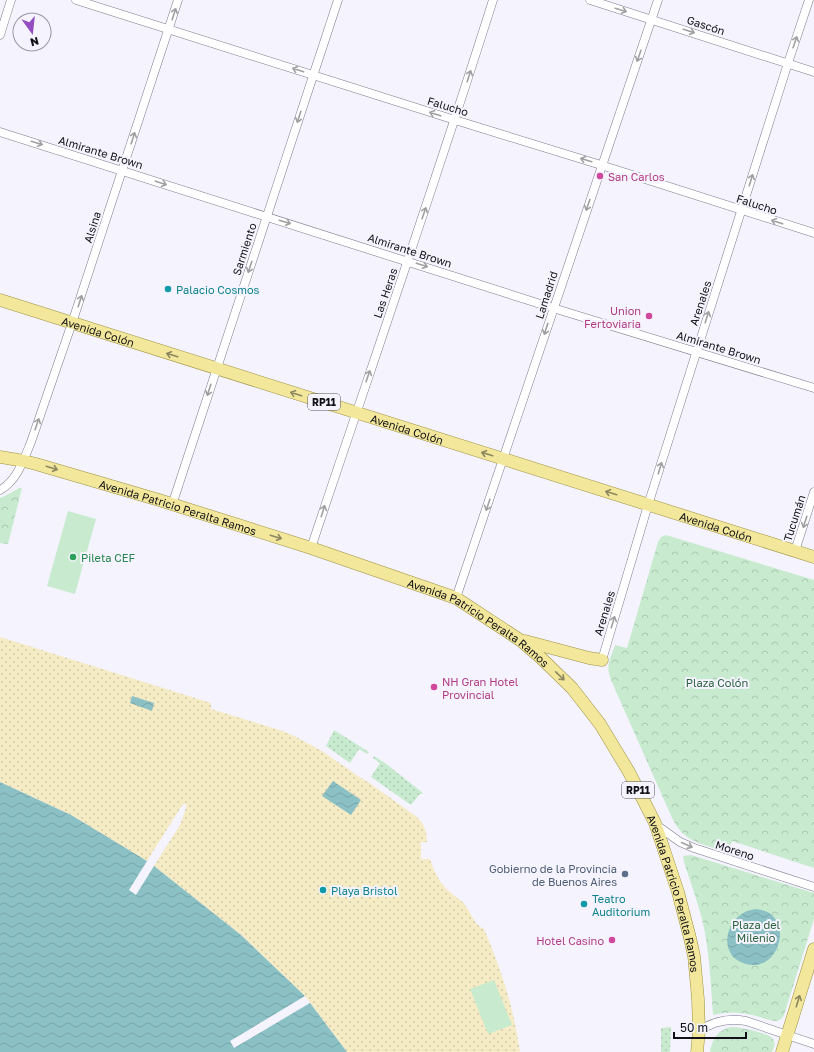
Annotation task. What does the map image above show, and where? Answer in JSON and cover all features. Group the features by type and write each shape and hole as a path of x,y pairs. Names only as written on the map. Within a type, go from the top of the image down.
{"main road":[{"name":"Avenida Colón","path":"0,300 814,557"},
{"name":"Avenida Patricio Peralta Ramos","path":"0,457 24,461 172,505 311,548 456,598 520,640 540,657 572,688 600,724 619,755 655,823 678,892 690,938 696,974 698,999 697,1052"},
{"name":"RP11","path":"520,640 602,660"},
{"path":"782,1052 814,949"}],"street":[{"path":"0,35 12,0"},
{"name":"Falucho","path":"76,0 814,233"},
{"name":"Alsina","path":"0,490 8,486 24,461 72,323 178,0"},
{"name":"Sarmiento","path":"172,505 338,0"},
{"name":"Las Heras","path":"311,548 455,120 493,0"},
{"name":"Gascón","path":"590,0 814,72"},
{"name":"Lamadrid","path":"456,598 658,0"},
{"name":"Arenales","path":"602,660 648,505 809,0"},
{"name":"Almirante Brown","path":"0,132 407,260 553,308 814,388"},
{"name":"Tucumán","path":"795,551 814,492"},
{"name":"Moreno","path":"655,823 680,842 694,848 814,887"},
{"path":"698,1031 712,1023 741,1020 814,1044"}],"green space":[{"path":"19,488 22,488 8,544 0,543 0,498"},
{"path":"68,511 96,519 75,594 47,586"},
{"name":"Plaza Colón","path":"666,535 814,580 814,868 732,841 728,852 704,845 683,834 673,820 614,687 609,675 608,666 615,645 627,648 658,542 661,537"},
{"path":"334,730 369,752 367,754 359,749 350,763 326,746"},
{"path":"374,756 423,793 419,795 411,805 371,777 380,763 373,758"},
{"name":"Plaza del Milenio","path":"691,855 814,893 814,919 784,1015 780,1020 774,1021 737,1013 713,1014 706,939 683,856"},
{"path":"494,980 512,1025 488,1034 470,989"},
{"path":"671,1027 670,1052 661,1052 661,1028"},
{"path":"732,1027 754,1031 770,1037 774,1042 772,1052 710,1052 716,1035 727,1028"}],"sand":[{"path":"0,637 211,703 211,709 283,731 322,751 417,817 423,825 427,838 427,842 421,842 421,859 430,859 444,886 464,903 475,922 484,929 507,993 515,1022 520,1052 347,1052 305,996 241,935 154,866 180,825 187,805 183,804 147,861 71,815 0,782"}],"water":[{"path":"132,696 154,703 152,711 130,703"},
{"path":"333,781 361,800 351,815 322,796"},
{"path":"0,782 71,815 147,861 129,890 136,895 154,866 241,935 305,996 230,1041 234,1048 310,1003 347,1052 0,1052"},
{"path":"756,909 769,913 777,921 780,931 779,942 775,952 768,960 758,965 746,964 737,960 731,954 727,943 729,930 735,920 746,911"}],"place":[{"name":"San Carlos","path":"600,176"},
{"name":"Palacio Cosmos","path":"168,289"},
{"name":"Union Fertoviaria","path":"649,316"},
{"name":"Pileta CEF","path":"73,557"},
{"name":"NH Gran Hotel Provincial","path":"434,687"},
{"name":"Gobierno de la Provincia de Buenos Aires","path":"625,874"},
{"name":"Playa Bristol","path":"323,890"},
{"name":"Teatro Auditorium","path":"584,904"},
{"name":"Hotel Casino","path":"612,940"}]}
